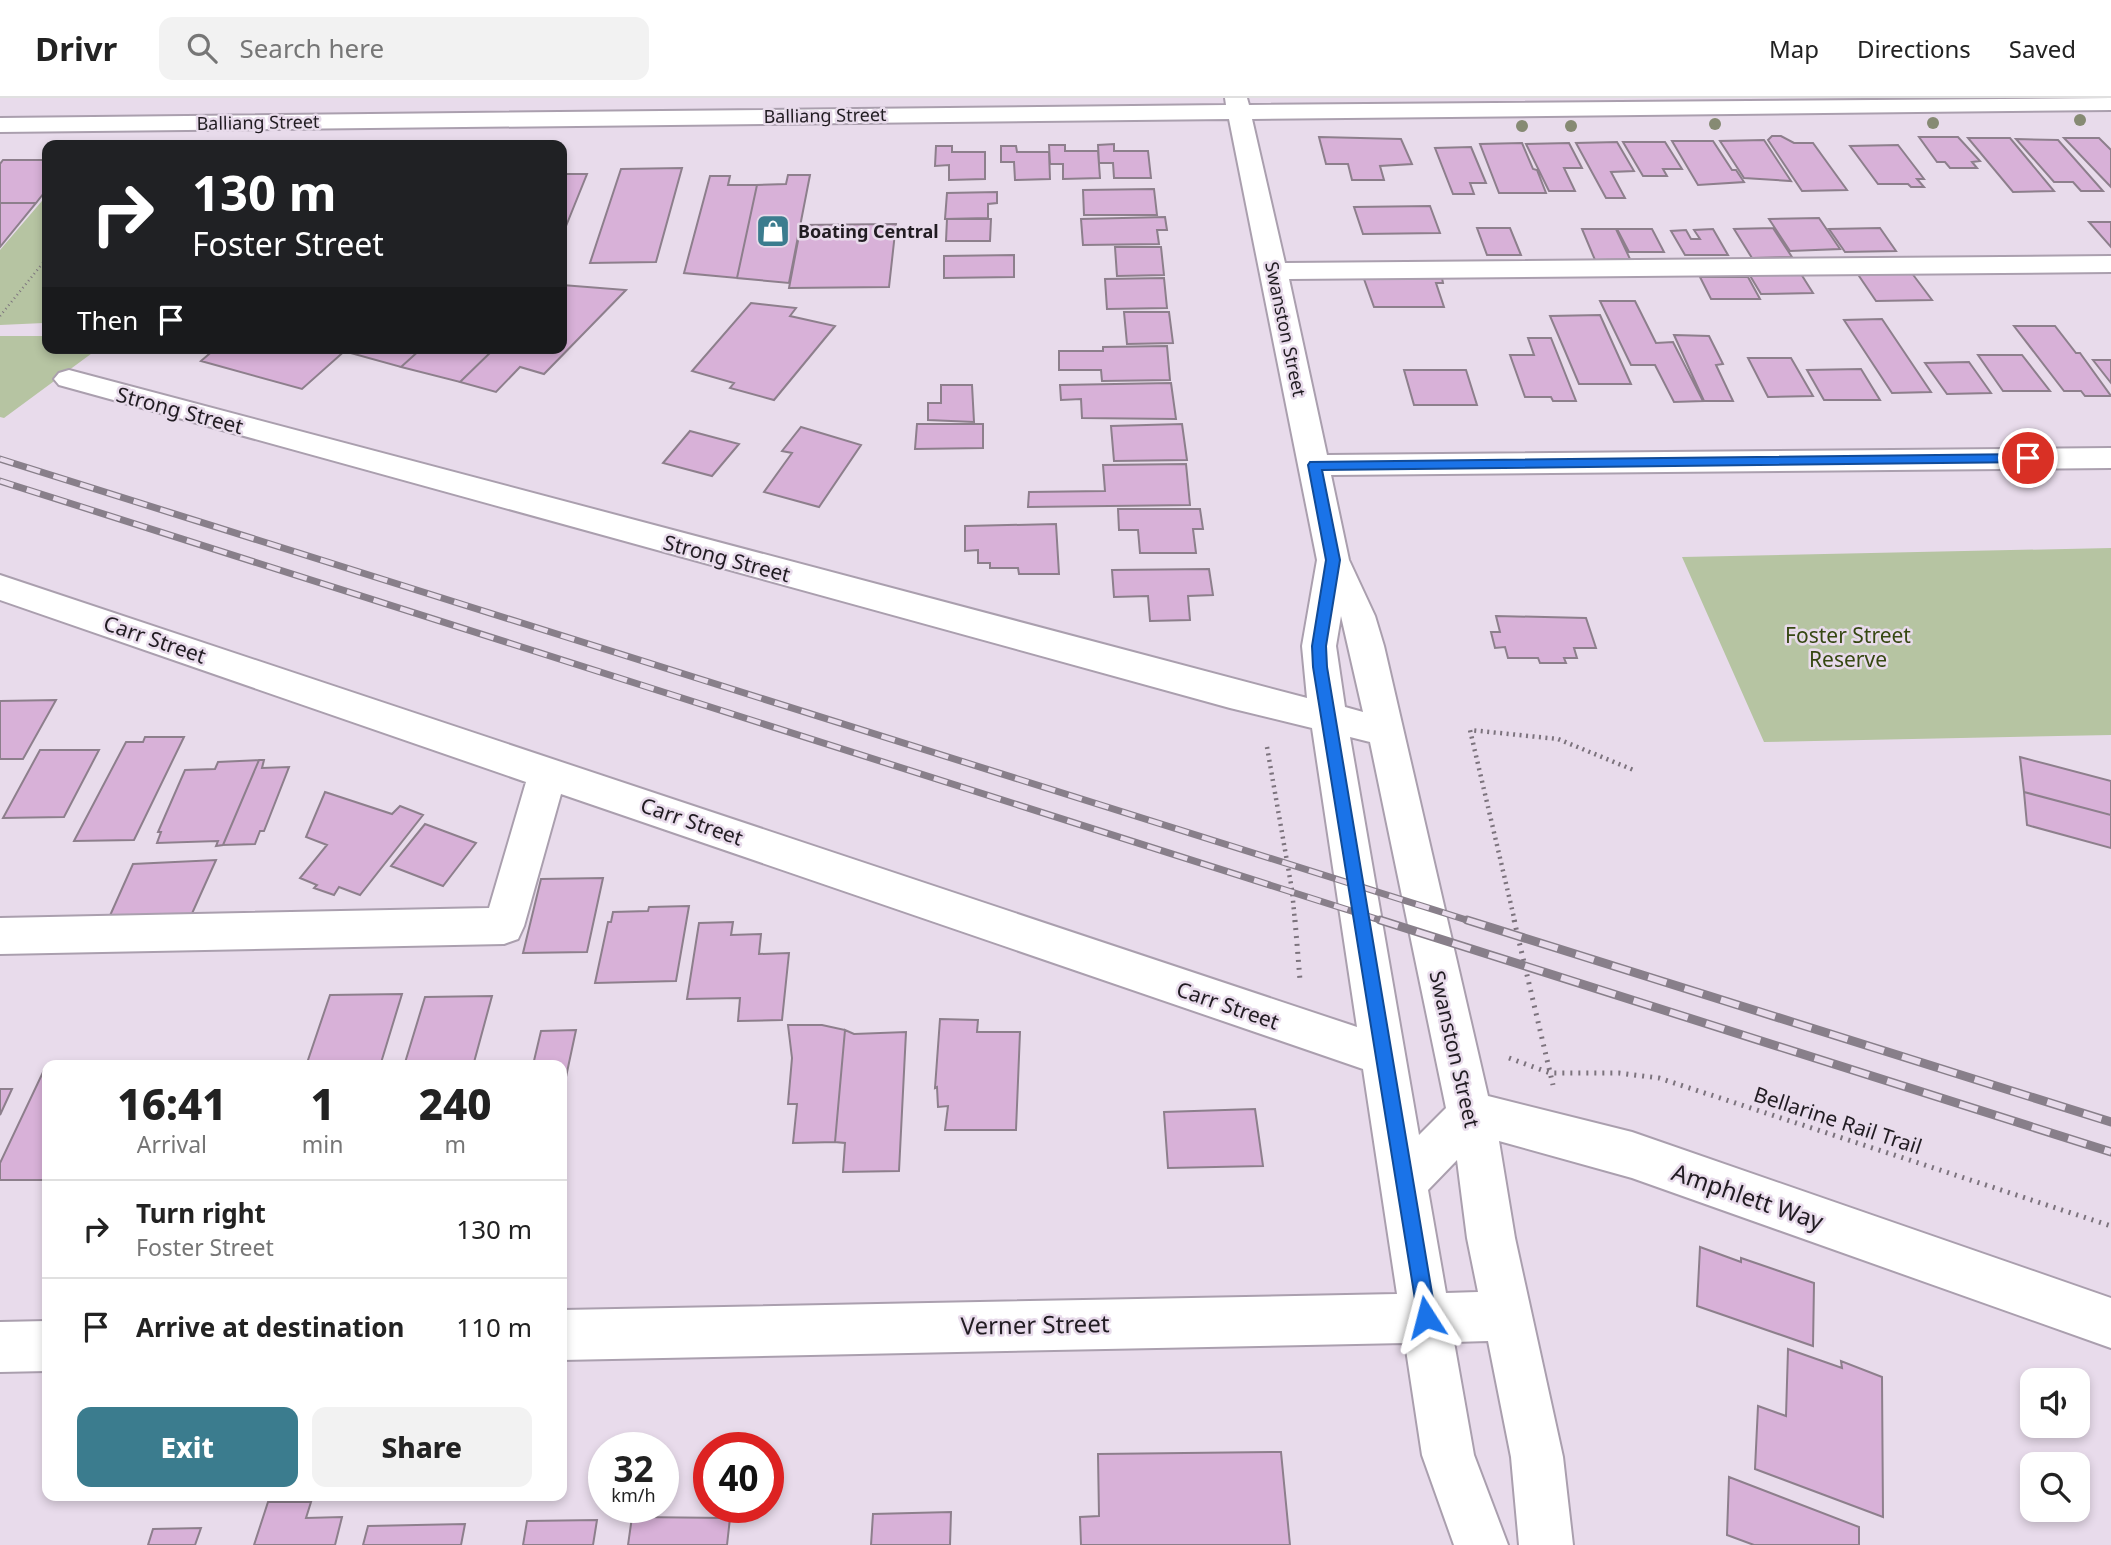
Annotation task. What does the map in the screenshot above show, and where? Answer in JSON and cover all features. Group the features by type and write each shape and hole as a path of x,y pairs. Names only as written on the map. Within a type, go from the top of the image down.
{"street":[{"name":"Balliang Street","path":"0,125 159,124 919,106 2059,101 2111,103"},
{"name":"Swanston Street","path":"1237,104 1333,560 1358,616 1387,732 1471,1115 1536,1457 1546,1545"},
{"path":"145,140 159,124"},
{"path":"1274,271 2111,264"},
{"name":"Strong Street","path":"69,379 1257,701 1387,732"},
{"path":"1315,465 2111,458"},
{"name":"Swanston Street","path":"1333,560 1319,646 1329,718 1448,1455 1482,1545"},
{"name":"Carr Street","path":"0,587 1305,1031 1383,1055"},
{"path":"0,936 504,926 548,772"},
{"path":"1404,1181 1471,1115"},
{"name":"Amphlett Way","path":"1471,1115 1509,1121 1632,1156 2111,1323"},
{"name":"Verner Street","path":"567,1335 1508,1316"},
{"path":"0,1348 42,1346"}],"path":[{"path":"0,316 42,264"},
{"path":"1257,701 1273,775 1292,890 1305,1031"},
{"name":"Bellarine Rail Trail","path":"1636,771 1558,739 1470,730 1550,1073 1619,1073 1659,1078 2111,1226"}],"green space":[{"path":"42,201 42,323 0,325 0,250"},
{"path":"0,336 42,336 42,354 91,354 4,418 0,417"},
{"name":"Foster Street Reserve","path":"2111,548 2111,735 1764,742 1682,557"}],"building":[{"path":"1772,136 1781,136 1794,143 1813,143 1847,190 1802,191 1768,140"},
{"path":"1319,137 1401,139 1412,164 1380,166 1384,180 1352,180 1348,164 1326,164"},
{"path":"1919,137 1958,137 1980,161 1972,162 1977,168 1950,168 1945,162 1937,162"},
{"path":"1968,138 2010,138 2054,191 2013,192"},
{"path":"2064,138 2099,138 2111,150 2111,187"},
{"path":"2016,139 2058,140 2103,191 2081,191 2073,182 2054,182"},
{"path":"1764,140 1791,181 1744,178 1720,141"},
{"path":"1672,141 1713,141 1732,170 1736,170 1744,182 1698,185"},
{"path":"1617,142 1634,171 1611,172 1625,198 1606,198 1576,143"},
{"path":"1623,142 1665,142 1682,169 1663,169 1667,176 1643,176"},
{"path":"1522,143 1546,193 1499,193 1480,144"},
{"path":"1569,143 1582,168 1564,168 1575,191 1549,191 1526,144"},
{"path":"1114,144 1114,151 1148,151 1151,178 1114,178 1113,163 1099,163 1098,145"},
{"path":"1049,145 1065,145 1065,151 1098,151 1100,178 1063,179 1063,164 1050,164"},
{"path":"1898,145 1924,179 1917,179 1924,187 1878,184 1850,146"},
{"path":"936,146 952,146 952,152 985,152 985,179 949,180 949,165 935,166"},
{"path":"1001,146 1016,146 1017,152 1049,152 1050,179 1015,180 1014,162 1001,162"},
{"path":"1471,147 1486,183 1470,183 1474,194 1453,194 1435,148"},
{"path":"3,160 42,160 42,195 36,203 0,203 0,164"},
{"path":"682,168 656,262 590,263 621,169"},
{"path":"567,174 587,174 567,224"},
{"name":"Boating Central","path":"788,175 810,175 789,283 737,278 757,185 786,184"},
{"path":"710,176 730,176 728,185 757,185 737,278 684,273"},
{"path":"1154,189 1157,215 1084,215 1083,190"},
{"path":"997,192 997,203 988,204 988,218 945,219 947,193"},
{"path":"0,203 36,203 0,247"},
{"path":"1430,206 1440,233 1363,234 1354,207"},
{"path":"1165,217 1167,230 1157,230 1159,244 1083,245 1081,219"},
{"path":"1819,218 1840,249 1790,251 1769,219"},
{"path":"947,219 991,219 990,241 946,241"},
{"path":"2089,222 2111,222 2111,247"},
{"path":"896,224 889,287 789,288 801,225"},
{"path":"1477,228 1510,228 1521,255 1487,255"},
{"path":"1773,228 1792,257 1752,258 1734,229"},
{"path":"1880,228 1896,251 1845,252 1829,229"},
{"path":"1582,229 1616,229 1630,259 1595,260"},
{"path":"1617,229 1652,229 1664,252 1629,252"},
{"path":"1713,229 1728,255 1685,255 1671,231 1686,230 1691,239 1700,239 1694,230"},
{"path":"1115,247 1161,247 1164,275 1117,276"},
{"path":"1014,255 1014,277 944,278 944,256"},
{"path":"1911,272 1932,300 1876,301 1857,273"},
{"path":"1749,274 1801,274 1813,293 1761,294"},
{"path":"1700,277 1748,277 1760,299 1711,299"},
{"path":"1164,278 1167,308 1107,309 1105,279"},
{"path":"1442,278 1443,283 1436,283 1444,307 1374,307 1364,279"},
{"path":"567,285 626,290 567,350"},
{"path":"1600,301 1635,301 1656,343 1673,342 1703,401 1674,402 1655,365 1631,365"},
{"path":"751,303 796,308 790,316 835,326 774,400 730,388 734,383 692,371"},
{"path":"1124,312 1169,312 1173,343 1127,344"},
{"path":"1600,315 1631,384 1579,384 1550,316"},
{"path":"1882,319 1931,392 1892,393 1844,320"},
{"path":"2014,326 2055,326 2076,353 2080,353 2111,396 2085,396 2081,391 2064,391"},
{"path":"1674,335 1709,336 1723,364 1716,365 1733,401 1704,401"},
{"path":"1528,338 1551,338 1576,401 1525,397 1510,355 1534,355"},
{"path":"1167,346 1170,380 1102,381 1101,370 1059,370 1059,351"},
{"path":"209,354 341,354 302,389 201,361"},
{"path":"354,354 415,354 401,367"},
{"path":"415,354 489,354 460,382 401,367"},
{"path":"489,354 564,354 544,374 520,367 496,392 460,382"},
{"path":"1978,355 2022,355 2050,391 2003,391"},
{"path":"1748,358 1791,358 1813,396 1768,397"},
{"path":"2093,360 2111,360 2111,383"},
{"path":"1969,362 1991,393 1947,394 1925,363"},
{"path":"1861,369 1880,400 1824,400 1807,370"},
{"path":"1404,370 1466,370 1477,405 1414,405"},
{"path":"1171,383 1176,419 1082,418 1081,399 1061,400 1060,385"},
{"path":"941,385 972,385 974,422 928,420 928,403 941,403"},
{"path":"917,424 983,424 983,448 915,449"},
{"path":"1182,424 1187,460 1114,461 1111,426"},
{"path":"801,427 861,445 819,507 764,492 792,453 782,451"},
{"path":"690,431 739,444 712,476 663,463"},
{"path":"1186,464 1190,505 1028,507 1029,492 1105,491 1103,465"},
{"path":"1118,509 1200,509 1203,529 1193,529 1196,553 1140,553 1138,530 1119,530"},
{"path":"1056,524 1059,574 1019,574 1018,568 990,568 990,563 978,563 978,550 965,551 965,526"},
{"path":"1209,569 1213,595 1188,596 1190,620 1150,621 1148,596 1114,597 1112,570"},
{"path":"1496,616 1586,618 1596,648 1574,648 1577,658 1564,658 1566,663 1540,663 1538,658 1508,658 1505,647 1495,648 1491,632 1500,632"},
{"path":"56,700 23,759 0,759 0,701"},
{"path":"145,737 184,737 134,840 74,841 126,742 143,742"},
{"path":"40,750 99,750 64,817 3,818"},
{"path":"2020,757 2111,781 2111,815 2024,792"},
{"path":"259,760 223,845 216,846 218,841 157,843 161,832 158,832 185,770 215,769 218,762"},
{"path":"259,760 264,760 262,768 289,767 264,831 260,831 255,844 223,845"},
{"path":"325,792 392,814 400,806 423,815 360,895 339,887 334,895 314,888 317,885 300,878 327,845 306,837"},
{"path":"2024,792 2111,815 2111,848 2027,825"},
{"path":"425,824 476,843 443,886 391,866"},
{"path":"216,860 190,918 108,920 133,864"},
{"path":"603,878 587,952 523,953 541,879"},
{"path":"689,906 676,981 595,983 608,922 611,922 613,912 648,911 649,907"},
{"path":"733,922 731,935 761,934 759,954 789,953 782,1020 738,1021 740,998 687,999 699,923"},
{"path":"402,994 382,1060 308,1060 330,995"},
{"path":"492,996 475,1060 406,1060 425,997"},
{"path":"940,1019 978,1020 977,1032 1020,1032 1016,1130 945,1130 948,1106 938,1107 937,1087 935,1088"},
{"path":"788,1025 822,1025 845,1030 835,1142 793,1143 797,1104 788,1104 792,1058"},
{"path":"576,1030 567,1072 567,1060 534,1060 541,1031"},
{"path":"845,1030 854,1034 906,1032 899,1171 843,1172 845,1143 835,1142"},
{"path":"42,1074 42,1180 0,1180 0,1163"},
{"path":"0,1089 12,1089 0,1115"},
{"path":"1255,1109 1263,1166 1168,1168 1164,1112"},
{"path":"1700,1247 1814,1283 1813,1346 1697,1306"},
{"path":"1788,1349 1842,1368 1841,1361 1882,1377 1883,1517 1755,1469 1758,1406 1786,1416"},
{"path":"1281,1452 1290,1545 1081,1545 1080,1517 1099,1516 1098,1454"},
{"path":"1729,1477 1859,1527 1859,1545 1754,1545 1727,1535"},
{"path":"268,1502 311,1502 306,1518 342,1517 335,1545 254,1545"},
{"path":"951,1512 950,1545 871,1545 873,1514"},
{"path":"679,1517 693,1518 693,1523 729,1523 727,1545 628,1545 631,1523 679,1523"},
{"path":"588,1520 588,1523 597,1523 593,1545 523,1545 527,1521"},
{"path":"465,1524 461,1545 363,1545 368,1526"},
{"path":"201,1528 195,1545 148,1545 153,1529"}],"railway":[{"path":"0,459 1473,922"},
{"path":"0,481 1386,922"},
{"path":"1380,920 2111,1152"},
{"path":"1467,920 2111,1122"}],"place":[{"name":"Boating Central","path":"773,231"}],"route":[{"path":"1426,1317 1320,667 1321,629 1333,560 1315,465 2028,458"}]}
